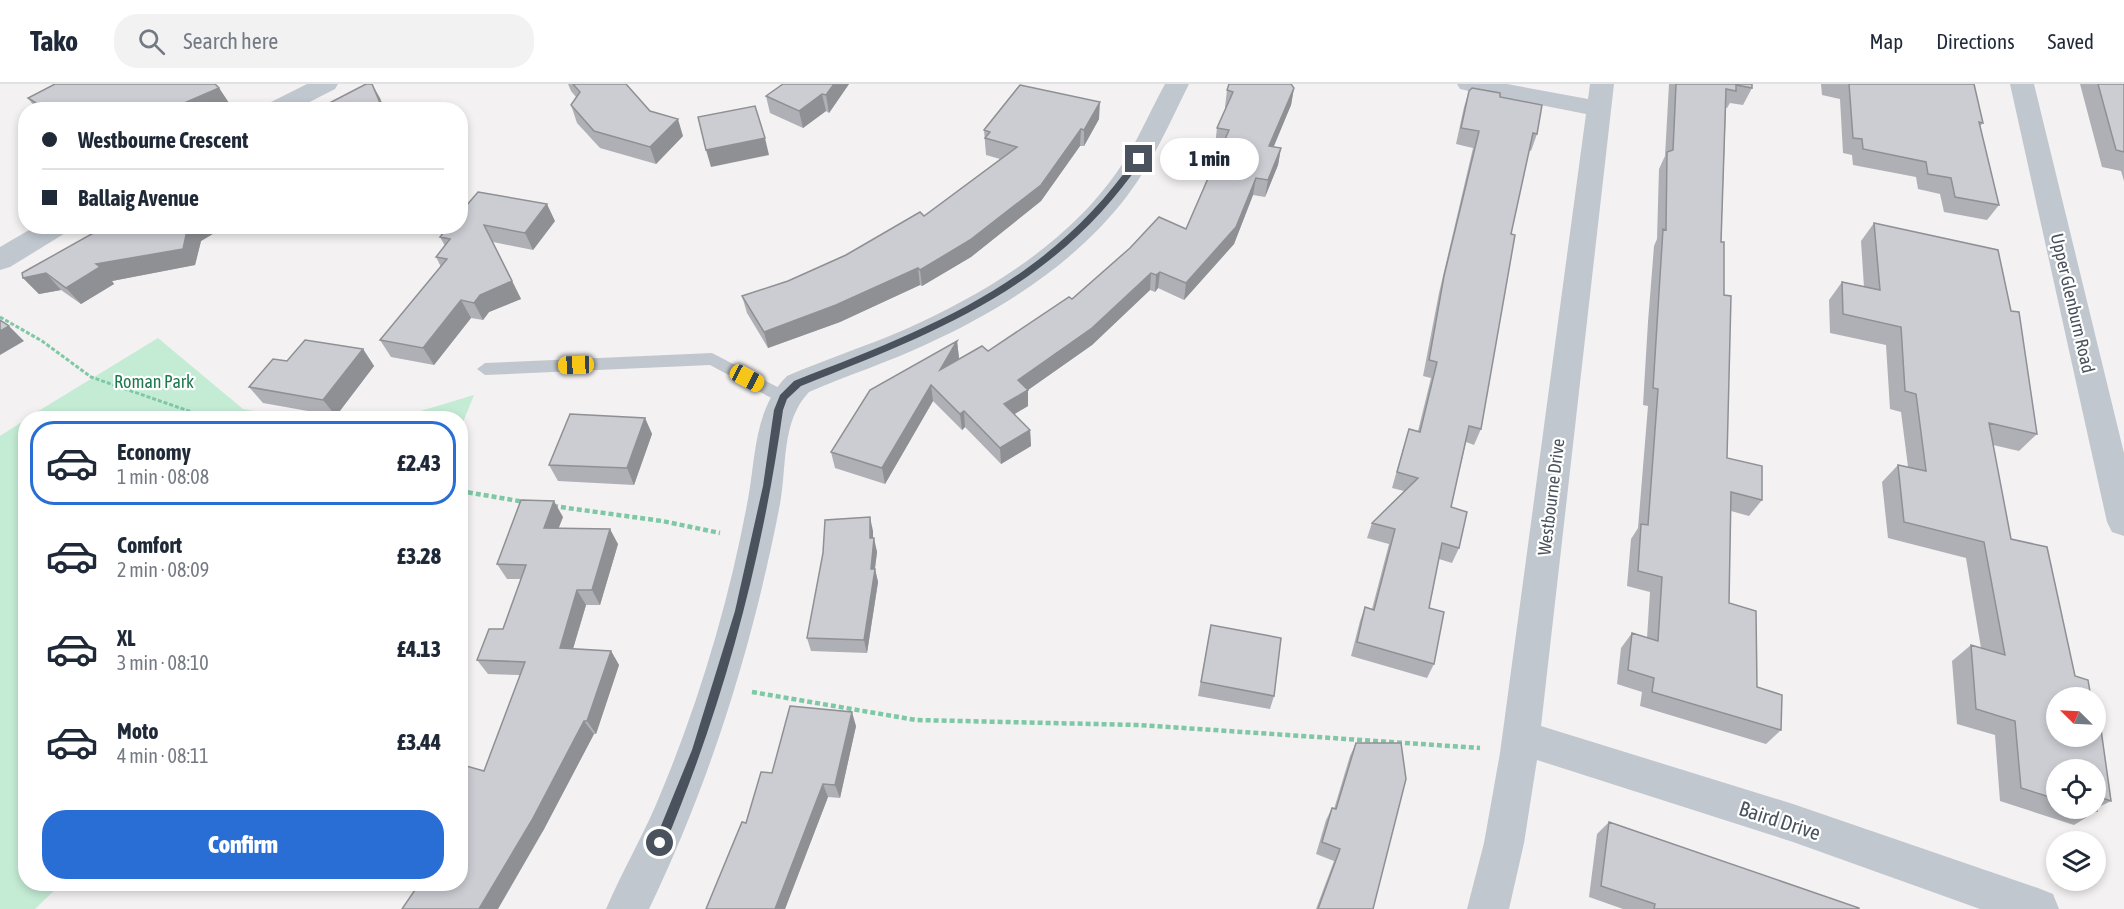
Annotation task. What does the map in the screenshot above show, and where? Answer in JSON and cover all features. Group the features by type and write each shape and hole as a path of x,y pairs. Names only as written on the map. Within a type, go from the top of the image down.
{"street":[{"path":"627,909 652,861 698,750 719,686 756,541 768,486 778,410 783,397 798,384 918,336 973,307 1041,264 1083,228 1116,191 1139,159 1177,84"},
{"path":"1469,84 1601,96"},
{"name":"Upper Glenburn Road","path":"2022,84 2124,522"},
{"path":"287,102 310,87"},
{"name":"Westbourne Drive","path":"1488,909 1504,843 1520,745 1601,96"},
{"path":"0,260 44,234"},
{"name":"Baird Drive","path":"1520,745 1792,823 2038,909"}],"lane":[{"path":"484,369 712,359 783,397"}],"path":[{"path":"0,317 42,341 91,378 188,411"},
{"path":"468,492 530,503"},
{"path":"541,505 662,521 756,541"},
{"path":"719,686 916,720 1139,725 1458,745 1520,745"}],"green space":[{"name":"Roman Park","path":"158,338 243,409 254,411 38,411"},
{"path":"474,395 468,411 420,411"},
{"path":"18,424 18,891 54,891 35,909 0,909 0,436"}],"building":[{"path":"55,84 215,84 219,88 187,102 34,102 28,98"},
{"path":"366,84 372,84 380,102 331,102"},
{"path":"573,84 626,84 650,111 678,119 650,147 594,131 571,105 580,92"},
{"path":"783,84 834,84 826,95 822,94 799,111 766,96"},
{"path":"1229,84 1291,84 1294,88 1269,146 1281,148 1268,180 1256,178 1236,227 1186,283 1160,272 1156,275 1151,273 1092,328 1018,380 1028,390 1004,404 1030,430 1000,448 964,411 960,414 931,385 882,468 831,452 870,390 957,341 940,370 982,346 988,351 1069,297 1072,299 1130,248 1159,217 1186,229 1229,130 1217,128 1233,92 1227,90"},
{"path":"1676,84 1752,84 1752,88 1736,85 1736,91 1726,89 1721,242 1724,242 1724,295 1731,296 1727,458 1762,466 1762,500 1731,492 1729,603 1756,611 1757,687 1782,695 1781,730 1652,692 1654,678 1628,670 1632,633 1658,641 1662,577 1638,571 1641,524 1648,525 1658,389 1653,388 1663,229 1666,230 1667,152 1673,150"},
{"path":"1849,84 1974,84 1983,123 1979,122 1999,205 1955,197 1951,178 1928,174 1926,162 1863,149 1862,139 1853,138"},
{"path":"2098,84 2124,84 2124,152 2116,150"},
{"path":"1020,85 1100,102 1084,130 1081,129 1041,185 970,240 920,270 918,268 836,305 764,332 742,296 788,281 846,255 920,212 924,216 1017,147 985,138 990,132 984,130"},
{"path":"1472,88 1500,93 1500,97 1542,105 1537,134 1533,133 1511,234 1515,235 1481,429 1469,426 1451,507 1467,512 1459,548 1442,543 1429,608 1444,612 1434,664 1357,642 1365,607 1374,610 1395,529 1372,523 1418,478 1397,472 1409,429 1420,432 1437,362 1429,360 1444,276 1479,131 1461,128 1469,91"},
{"path":"755,106 765,138 706,150 698,117"},
{"path":"478,192 547,204 525,233 484,225 512,281 480,295 474,303 461,300 423,348 380,340 447,259 436,257 450,239 440,237 442,234 468,234 468,204"},
{"path":"1874,223 1998,250 2011,311 2019,312 2037,434 1989,423 2011,539 2047,547 2075,676 2088,680 2089,687 2046,687 2046,747 2103,747 2105,759 2046,759 2046,796 2021,788 2015,721 1976,709 1971,645 2005,655 1984,542 1904,522 1898,465 1926,471 1916,394 1905,391 1901,327 1843,314 1842,282 1880,290"},
{"path":"92,234 186,234 183,249 96,264 100,267 66,288 46,273 23,278 22,273"},
{"path":"0,320 9,326 0,331"},
{"path":"305,340 363,349 323,400 249,387 273,359 287,361"},
{"path":"570,414 645,418 627,468 549,465"},
{"path":"521,500 554,501 544,528 610,529 592,590 577,590 560,648 611,651 587,721 584,721 532,820 479,909 402,909 414,891 468,891 468,766 484,771 525,662 477,660 489,629 503,629 526,565 497,564"},
{"path":"870,517 870,538 874,538 871,569 875,569 864,640 807,638 823,553 825,520"},
{"path":"1211,625 1281,638 1274,696 1201,682"},
{"path":"790,706 852,712 835,785 823,784 775,909 706,909 742,822 746,823 761,772 772,773"},
{"path":"1356,743 1401,743 1406,779 1373,909 1318,909 1340,849 1322,842 1332,808 1336,809"},
{"path":"2106,765 2111,801 2106,799"},
{"path":"1609,822 1859,909 1654,909 1655,904 1601,886"}],"route":[{"path":"660,843 698,750 740,611 768,486 778,410 783,397 790,389 813,377 918,336 973,307 1041,264 1083,228 1116,191 1139,159"}]}
